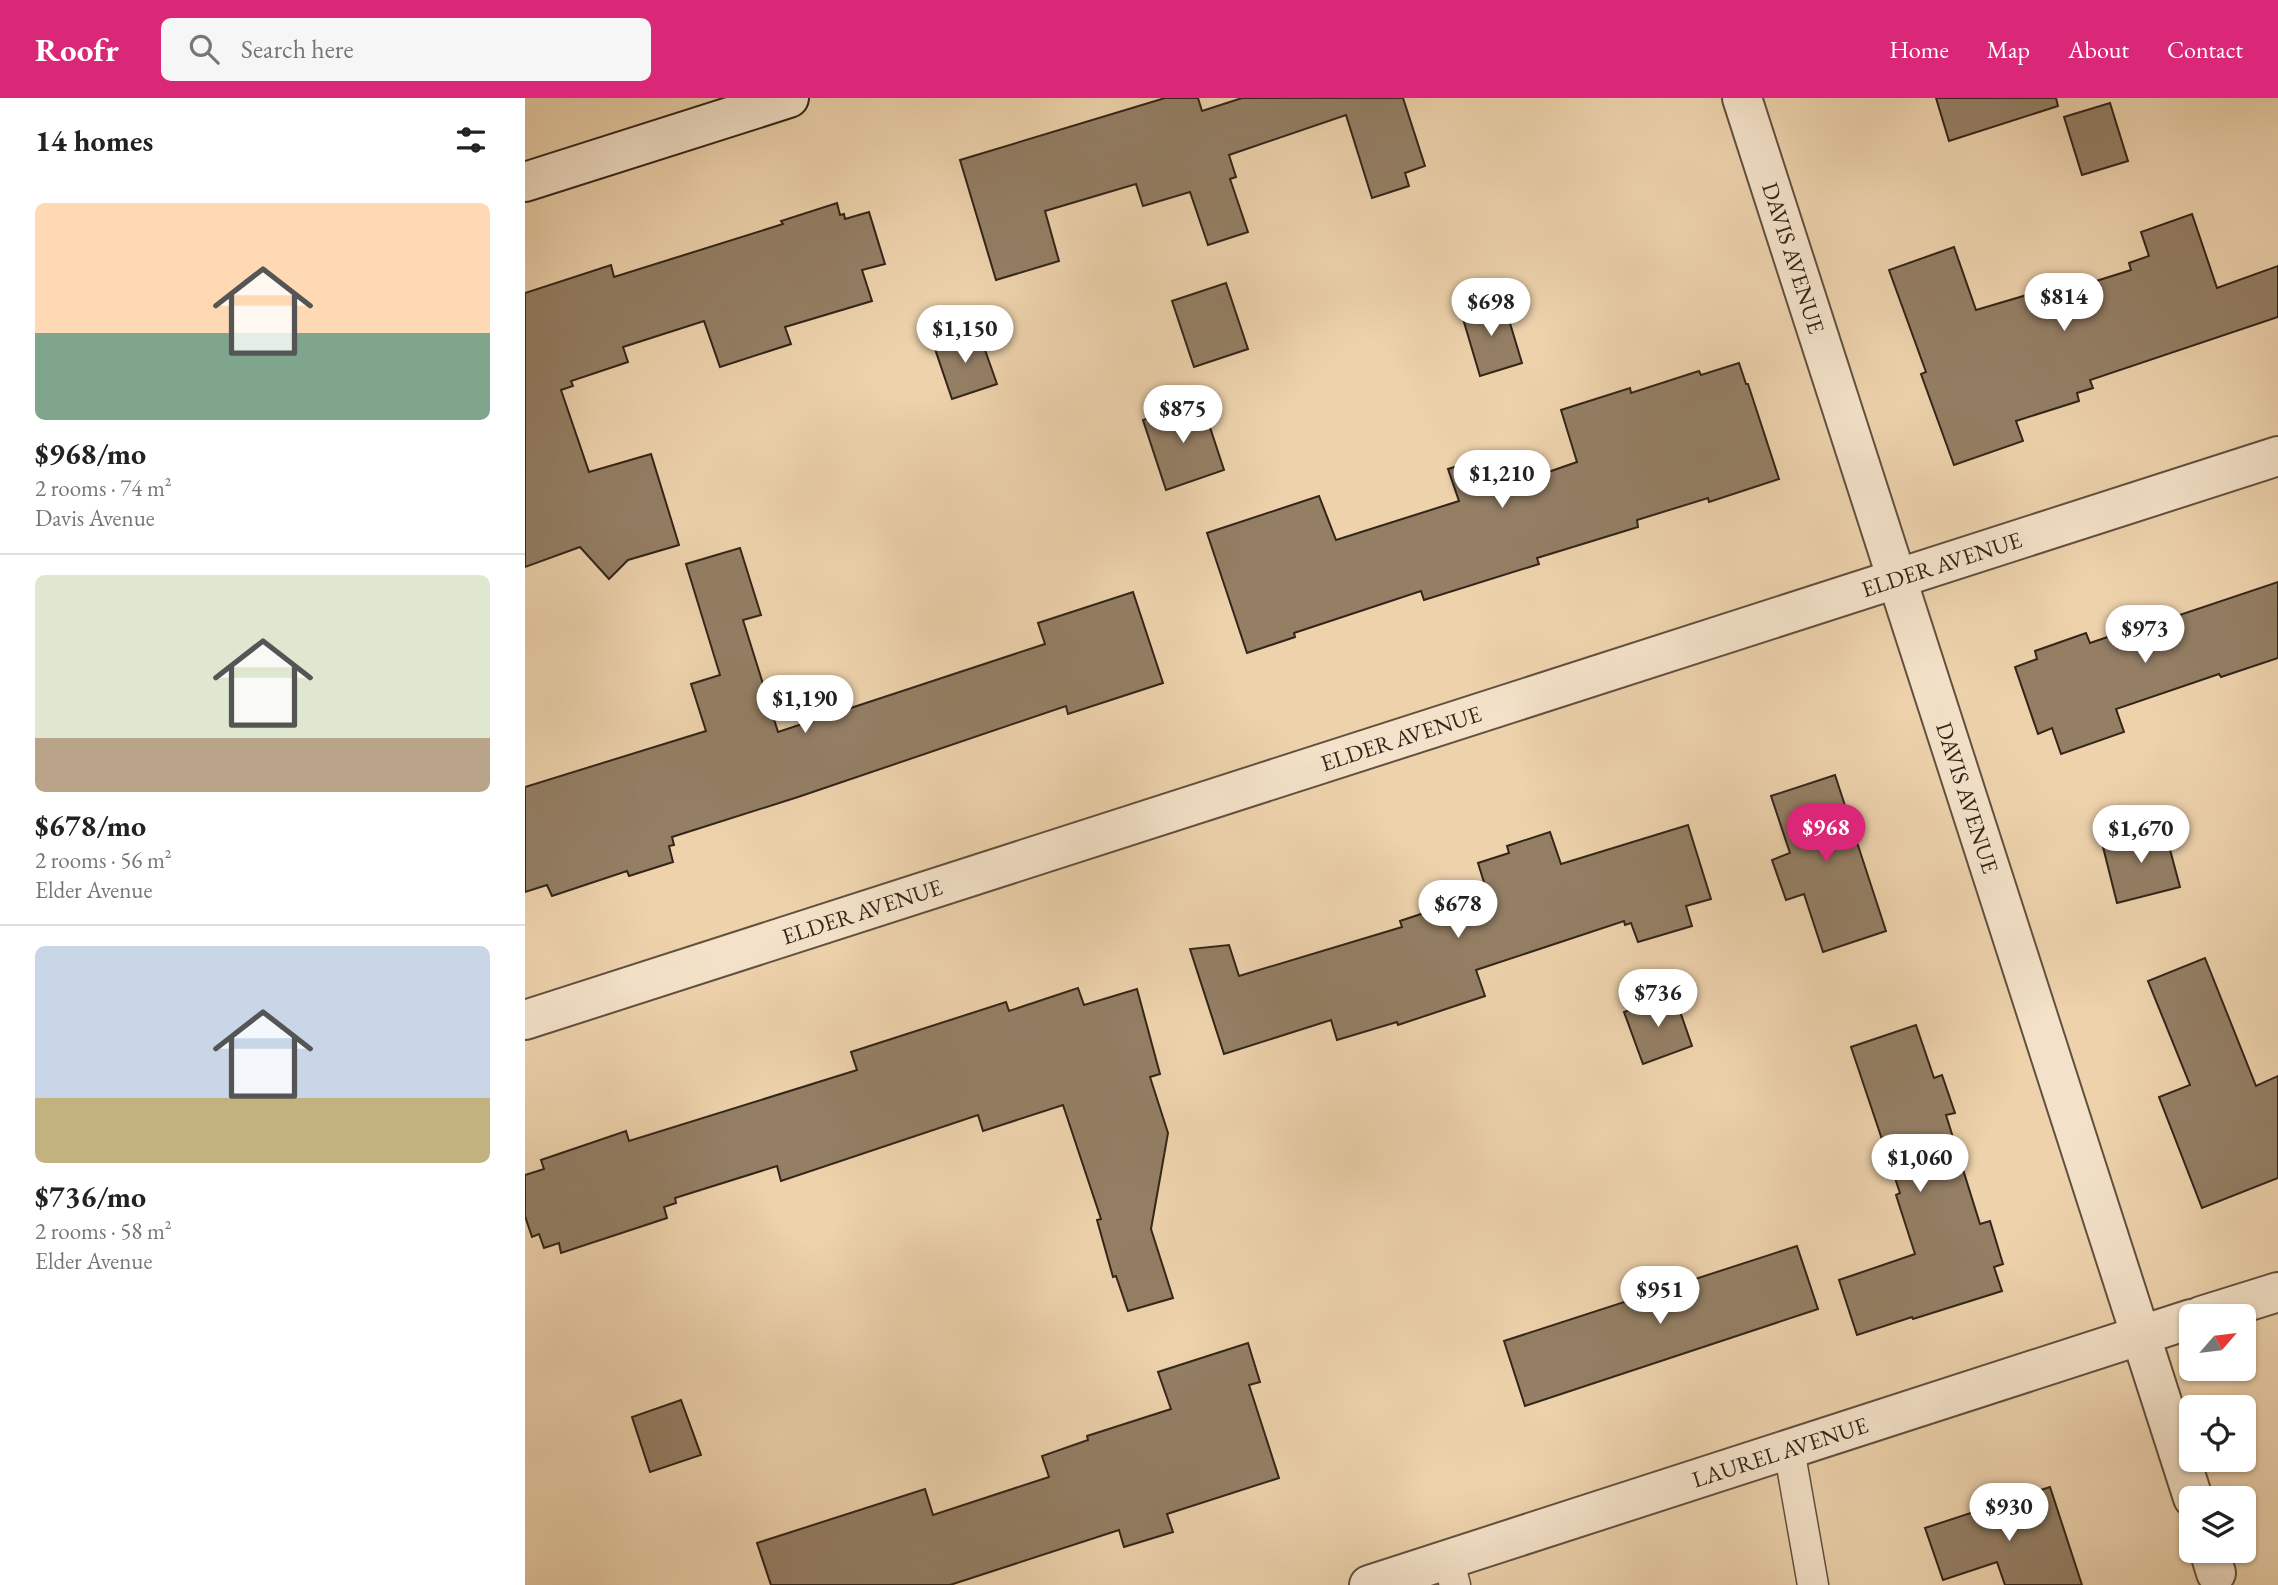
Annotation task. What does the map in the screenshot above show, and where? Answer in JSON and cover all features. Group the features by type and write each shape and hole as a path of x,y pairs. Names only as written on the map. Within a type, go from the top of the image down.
{"street":[{"path":"525,182 789,98"},
{"name":"DAVIS AVENUE","path":"1742,98 2189,1486"},
{"name":"ELDER AVENUE","path":"525,1020 2278,456"},
{"path":"2240,1304 2278,1292"},
{"name":"LAUREL AVENUE","path":"1369,1585 1452,1572 1789,1449 2179,1323"}],"lane":[{"path":"1789,1449 1813,1585"}],"building":[{"path":"1165,98 1198,98 1202,111 1242,98 1403,98 1425,166 1405,173 1409,186 1372,198 1346,115 1229,155 1236,177 1230,179 1248,232 1208,245 1190,192 1143,206 1136,184 1045,211 1059,261 996,280 960,160"},
{"path":"1936,98 2056,98 2058,106 1949,141"},
{"path":"2110,103 2128,161 2082,175 2064,117"},
{"path":"837,203 840,215 844,214 845,219 869,212 885,264 862,270 872,301 785,327 791,344 720,367 704,321 623,347 628,362 571,381 573,386 561,390 589,472 651,454 679,545 628,560 609,579 580,547 525,567 525,293 611,265 614,277 783,224 781,221"},
{"path":"2192,214 2217,288 2278,266 2278,317 2090,380 2093,388 2077,393 2079,401 2016,421 2023,441 1954,465 1921,374 1926,372 1889,270 1954,247 1976,310 2037,292 2039,299 2131,270 2129,263 2149,256 2141,232"},
{"path":"1226,283 1248,349 1194,367 1172,301"},
{"path":"1503,300 1522,363 1480,376 1461,312"},
{"path":"978,330 997,384 952,399 934,346"},
{"path":"1739,363 1779,479 1709,502 1708,498 1637,520 1638,527 1537,558 1539,564 1424,600 1421,591 1294,633 1295,637 1247,653 1207,533 1319,496 1336,540 1459,501 1448,469 1492,456 1502,488 1577,462 1561,410 1630,388 1631,393 1699,371 1701,375"},
{"path":"1201,400 1224,470 1166,490 1143,420"},
{"path":"740,548 761,615 743,620 778,732 1045,644 1038,623 1133,592 1163,683 1068,714 1066,706 672,837 674,845 669,846 673,862 629,876 627,871 552,896 547,885 525,892 525,787 706,731 691,684 720,675 686,564"},
{"path":"2278,582 2278,658 2221,677 2219,674 2116,709 2124,732 2061,754 2052,728 2038,734 2015,667 2037,659 2035,651 2086,633 2090,643"},
{"path":"1835,775 1886,931 1823,952 1804,894 1786,900 1772,860 1790,853 1771,796"},
{"path":"1688,825 1711,899 1686,906 1692,926 1638,942 1631,923 1625,925 1624,921 1476,970 1485,996 1398,1025 1397,1022 1337,1040 1331,1020 1224,1054 1190,949 1229,945 1239,976 1402,927 1400,921 1487,892 1478,863 1509,853 1507,846 1550,832 1561,864"},
{"path":"2164,827 2180,887 2117,903 2102,843"},
{"path":"2205,958 2256,1086 2278,1076 2278,1178 2202,1208 2159,1097 2190,1085 2148,981"},
{"path":"1078,988 1084,1005 1137,989 1160,1074 1150,1077 1168,1133 1151,1229 1173,1298 1128,1311 1116,1276 1113,1277 1097,1220 1101,1219 1063,1105 983,1131 978,1115 781,1181 777,1166 675,1198 676,1203 664,1207 667,1218 561,1253 559,1243 544,1248 539,1234 532,1237 525,1216 525,1175 544,1169 541,1160 626,1131 629,1141 857,1070 851,1052 1006,1002 1009,1011"},
{"path":"1674,994 1692,1046 1643,1064 1624,1012"},
{"path":"1916,1025 1934,1078 1942,1075 1955,1113 1946,1115 1980,1224 1990,1221 2003,1264 1994,1267 2002,1291 1857,1335 1839,1280 1915,1254 1896,1195 1900,1193 1851,1047"},
{"path":"1797,1246 1818,1309 1525,1406 1504,1341"},
{"path":"1248,1343 1260,1382 1249,1385 1279,1478 1167,1514 1173,1532 1124,1547 1119,1530 950,1585 771,1585 757,1543 925,1489 933,1515 1049,1477 1042,1456 1088,1440 1087,1436 1171,1409 1158,1372"},
{"path":"681,1400 701,1455 650,1472 632,1417"},
{"path":"2050,1487 2082,1585 2005,1585 1997,1562 1943,1580 1925,1528"}]}
